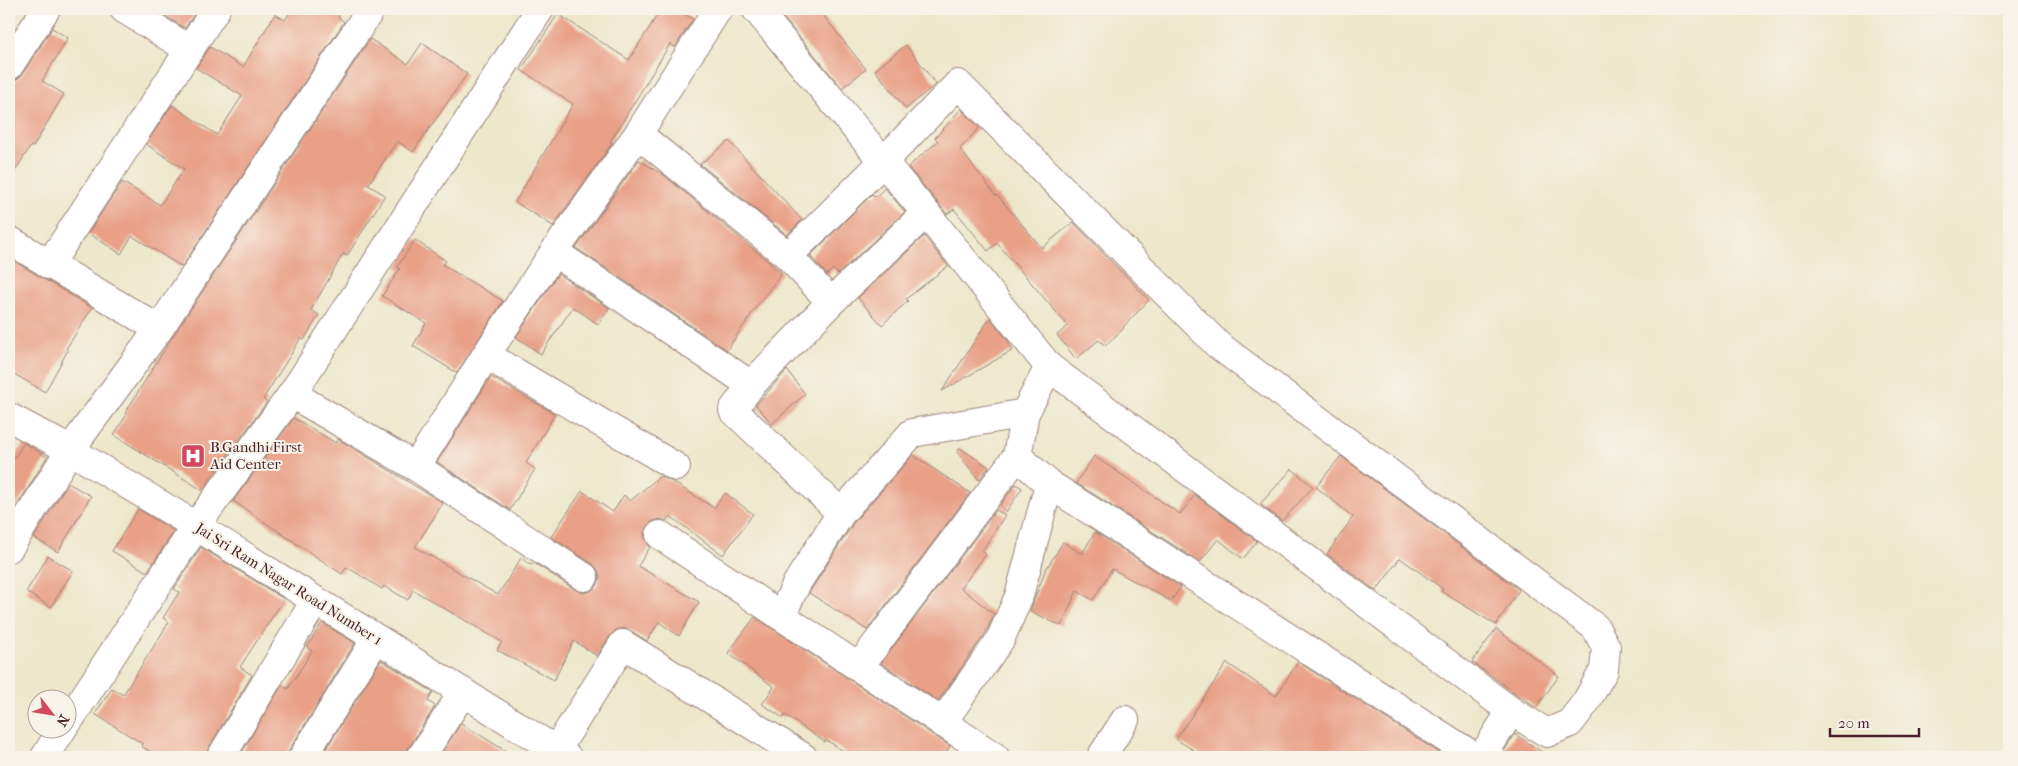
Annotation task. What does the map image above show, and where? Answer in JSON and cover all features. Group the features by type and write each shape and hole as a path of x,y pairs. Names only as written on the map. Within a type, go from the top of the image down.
{"street":[{"path":"9,66 46,9"},
{"path":"124,9 190,50"},
{"path":"49,265 216,9"},
{"path":"9,548 70,450 159,329 372,9"},
{"path":"78,707 196,526 292,394 540,9"},
{"path":"416,468 554,252 638,134 718,9"},
{"path":"756,9 883,162 926,213 1050,367 1511,711 1547,733 1570,723 1586,702 1604,670 1606,647 1595,627 1218,345 958,84 883,162 788,256"},
{"path":"638,134 788,256 831,302"},
{"path":"841,513 733,410 751,385 831,302 926,213"},
{"path":"9,240 159,329"},
{"path":"554,252 751,385"},
{"path":"486,356 676,467"},
{"path":"859,667 1017,456 1025,413 1050,367"},
{"path":"292,394 416,468 584,577"},
{"path":"781,616 797,583 841,513 912,433 1025,413"},
{"name":"Jai Sri Ram Nagar Road Number 1","path":"9,417 70,450 196,526 463,692 558,755"},
{"path":"1017,456 1049,484 1475,757"},
{"path":"942,723 1000,640 1019,596 1049,484"},
{"path":"660,535 995,757"},
{"path":"221,757 315,601"},
{"path":"303,757 376,639"},
{"path":"558,755 623,644 804,757"},
{"path":"421,757 463,692"},
{"path":"1482,757 1511,711"},
{"path":"1101,757 1125,720"},
{"path":"44,757 56,738"}],"building":[{"path":"153,9 198,9 185,28"},
{"path":"292,9 343,9 338,17 344,22 182,267 132,236 121,254 88,233 122,182 160,205 184,169 146,144 172,105 217,135 242,96 196,68 210,47 243,67 275,14 285,20"},
{"path":"661,9 675,9 693,19 675,47 670,44 610,142 612,143 553,226 515,202 573,104 521,70 558,14 629,60"},
{"path":"776,9 818,9 866,69 842,88"},
{"path":"52,28 68,38 42,81 64,94 33,147 31,146 9,180 9,82 16,80 22,75"},
{"path":"370,39 408,64 422,43 467,74 413,152 397,141 368,185 385,195 347,256 343,254 311,310 319,315 304,340 301,338 263,399 267,402 202,490 114,435 127,414 125,413 171,339"},
{"path":"906,45 936,84 906,109 875,70"},
{"path":"961,109 979,128 960,149 996,196 1042,248 1073,222 1149,300 1105,346 1099,340 1076,359 1057,335 1068,326 997,243 988,251 954,209 947,214 908,167 938,141 935,138"},
{"path":"729,141 802,220 787,235 700,164"},
{"path":"639,160 665,176 782,273 727,350 576,248"},
{"path":"885,188 905,212 838,274 833,269 827,275 810,256 872,194 875,197"},
{"path":"924,236 948,266 906,299 908,301 882,325 858,298"},
{"path":"415,240 446,261 443,265 503,301 457,373 413,346 426,323 382,296 400,269 397,267"},
{"path":"9,258 92,308 66,349 68,350 45,392 9,371"},
{"path":"558,274 609,308 598,324 573,307 541,354 516,337"},
{"path":"990,318 1013,350 942,391"},
{"path":"787,370 805,394 772,424 756,405"},
{"path":"491,377 555,414 526,463 535,469 510,510 437,462"},
{"path":"294,418 336,443 338,439 443,503 415,547 498,595 521,558 532,565 534,563 583,593 591,591 597,586 600,577 598,570 593,564 551,537 582,491 613,512 624,495 630,501 660,476 714,508 725,493 753,514 723,555 670,516 666,521 661,519 653,521 647,526 644,533 650,547 638,566 699,602 679,636 659,622 647,641 624,628 616,630 610,636 597,656 574,641 554,680 497,650 502,642 413,590 408,600 384,586 382,589 347,567 342,574 233,501"},
{"path":"24,443 47,457 15,509 9,506 9,466"},
{"path":"960,448 989,467 979,480 957,452"},
{"path":"913,455 970,493 867,630 809,593 854,522"},
{"path":"1094,456 1180,514 1195,495 1257,541 1243,559 1218,539 1200,562 1076,483"},
{"path":"1341,456 1519,590 1496,625 1441,591 1443,589 1400,558 1376,591 1327,554 1353,517 1316,487"},
{"path":"1292,469 1313,487 1282,521 1260,504"},
{"path":"68,483 91,496 58,552 34,538"},
{"path":"1016,484 1022,488 1006,512 1000,505"},
{"path":"138,509 174,531 147,572 112,551"},
{"path":"996,510 1005,515 982,551 986,554 961,588 994,614 986,632 938,701 881,663"},
{"path":"1095,532 1181,587 1171,601 1112,569 1093,600 1077,591 1061,626 1030,611 1045,571 1063,542 1082,554"},
{"path":"201,547 284,599 240,667 252,675 205,757 159,757 141,746 143,744 95,714 112,688 123,695 169,622 163,618 179,592 174,589"},
{"path":"48,556 73,571 51,607 26,592"},
{"path":"755,617 950,746 943,757 853,757 826,740 825,742 785,715 783,718 762,704 774,687 728,653"},
{"path":"322,623 355,643 290,749 287,757 239,757 282,685 288,689 312,651 307,647"},
{"path":"1496,629 1559,676 1536,708 1472,662"},
{"path":"381,660 433,692 428,701 435,706 408,749 406,757 321,757"},
{"path":"1298,662 1446,757 1204,757 1176,739 1227,663 1276,696"},
{"path":"461,723 515,757 439,757"},
{"path":"1515,734 1549,757 1500,757"}],"place":[{"name":"B.Gandhi First Aid Center","path":"193,456"}]}
